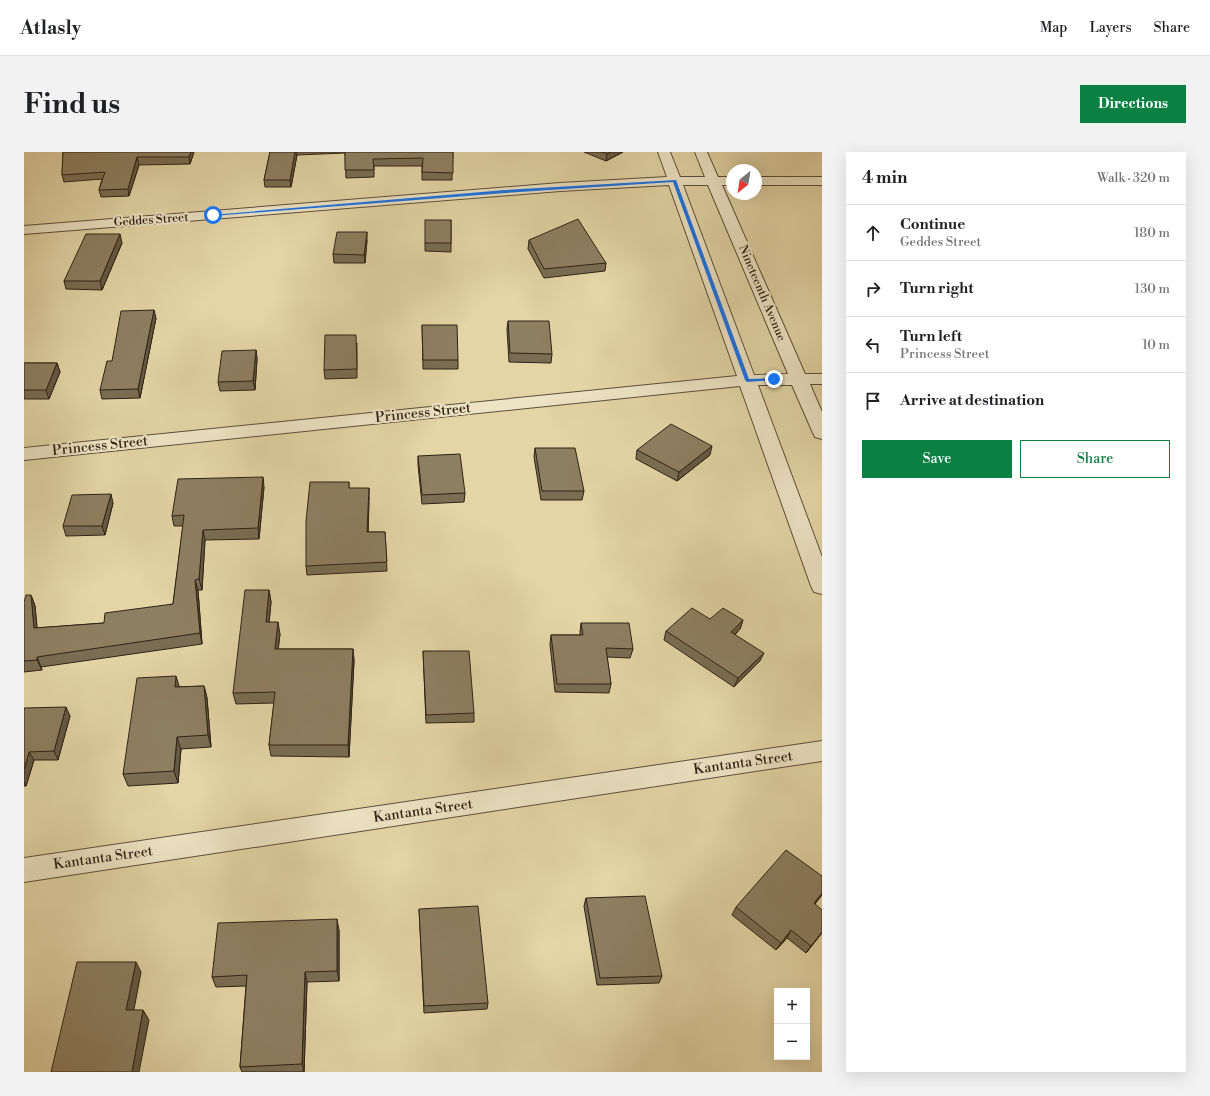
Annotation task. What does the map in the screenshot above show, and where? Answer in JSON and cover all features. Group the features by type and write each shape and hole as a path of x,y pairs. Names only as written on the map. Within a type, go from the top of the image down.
{"street":[{"path":"664,152 822,586"},
{"name":"Nineteenth Avenue","path":"701,152 822,433"},
{"name":"Geddes Street","path":"24,230 505,191 675,181 726,181"},
{"path":"762,181 822,181"},
{"name":"Princess Street","path":"24,454 747,380 822,379"},
{"name":"Kantanta Street","path":"24,870 822,752"}],"building":[{"path":"63,152 191,152 189,157 137,157 128,189 99,190 105,172 62,175"},
{"path":"270,152 295,152 290,180 264,180"},
{"path":"345,152 453,152 453,173 422,172 423,158 373,159 374,170 345,170"},
{"path":"578,219 606,263 544,269 529,240"},
{"path":"425,220 451,220 451,243 425,243"},
{"path":"337,232 367,232 364,255 333,254"},
{"path":"86,234 120,234 100,281 64,281"},
{"path":"154,310 138,389 100,390 107,361 112,361 121,311"},
{"path":"508,321 549,321 552,354 510,353"},
{"path":"422,325 457,325 458,360 423,360"},
{"path":"325,335 356,335 357,369 324,370"},
{"path":"256,350 253,381 218,382 222,351"},
{"path":"24,363 57,363 46,390 24,390"},
{"path":"671,424 712,446 679,472 637,450"},
{"path":"535,448 575,448 584,491 542,491"},
{"path":"460,454 465,493 422,495 418,456"},
{"path":"263,477 258,528 203,530 199,579 195,580 200,633 37,657 37,660 24,661 24,602 26,595 31,595 34,628 104,623 105,613 173,604 184,515 172,516 178,479"},
{"path":"310,482 349,482 349,488 369,488 367,532 385,532 387,562 306,566 306,521"},
{"path":"111,494 102,526 63,526 72,495"},
{"path":"245,590 269,590 266,622 278,622 275,649 353,649 348,745 269,745 275,692 233,693"},
{"path":"692,608 710,619 723,608 743,620 731,632 764,653 738,678 666,631"},
{"path":"581,623 629,623 633,649 606,648 611,684 557,684 551,635 583,635"},
{"path":"423,651 469,651 474,713 426,715"},
{"path":"176,676 175,687 204,686 208,735 177,737 174,771 123,774 137,678"},
{"path":"66,707 54,751 29,752 24,770 24,708"},
{"path":"786,850 822,876 822,893 814,903 822,910 822,932 811,946 791,930 781,943 736,907"},
{"path":"645,896 662,976 600,978 586,898"},
{"path":"478,906 488,1003 424,1006 419,909"},
{"path":"337,919 337,971 305,972 302,1064 240,1067 247,975 212,977 218,923"},
{"path":"77,962 136,962 126,1010 143,1010 132,1072 51,1072"}],"route":[{"path":"213,215 505,191 675,181 747,380 774,379"}]}
